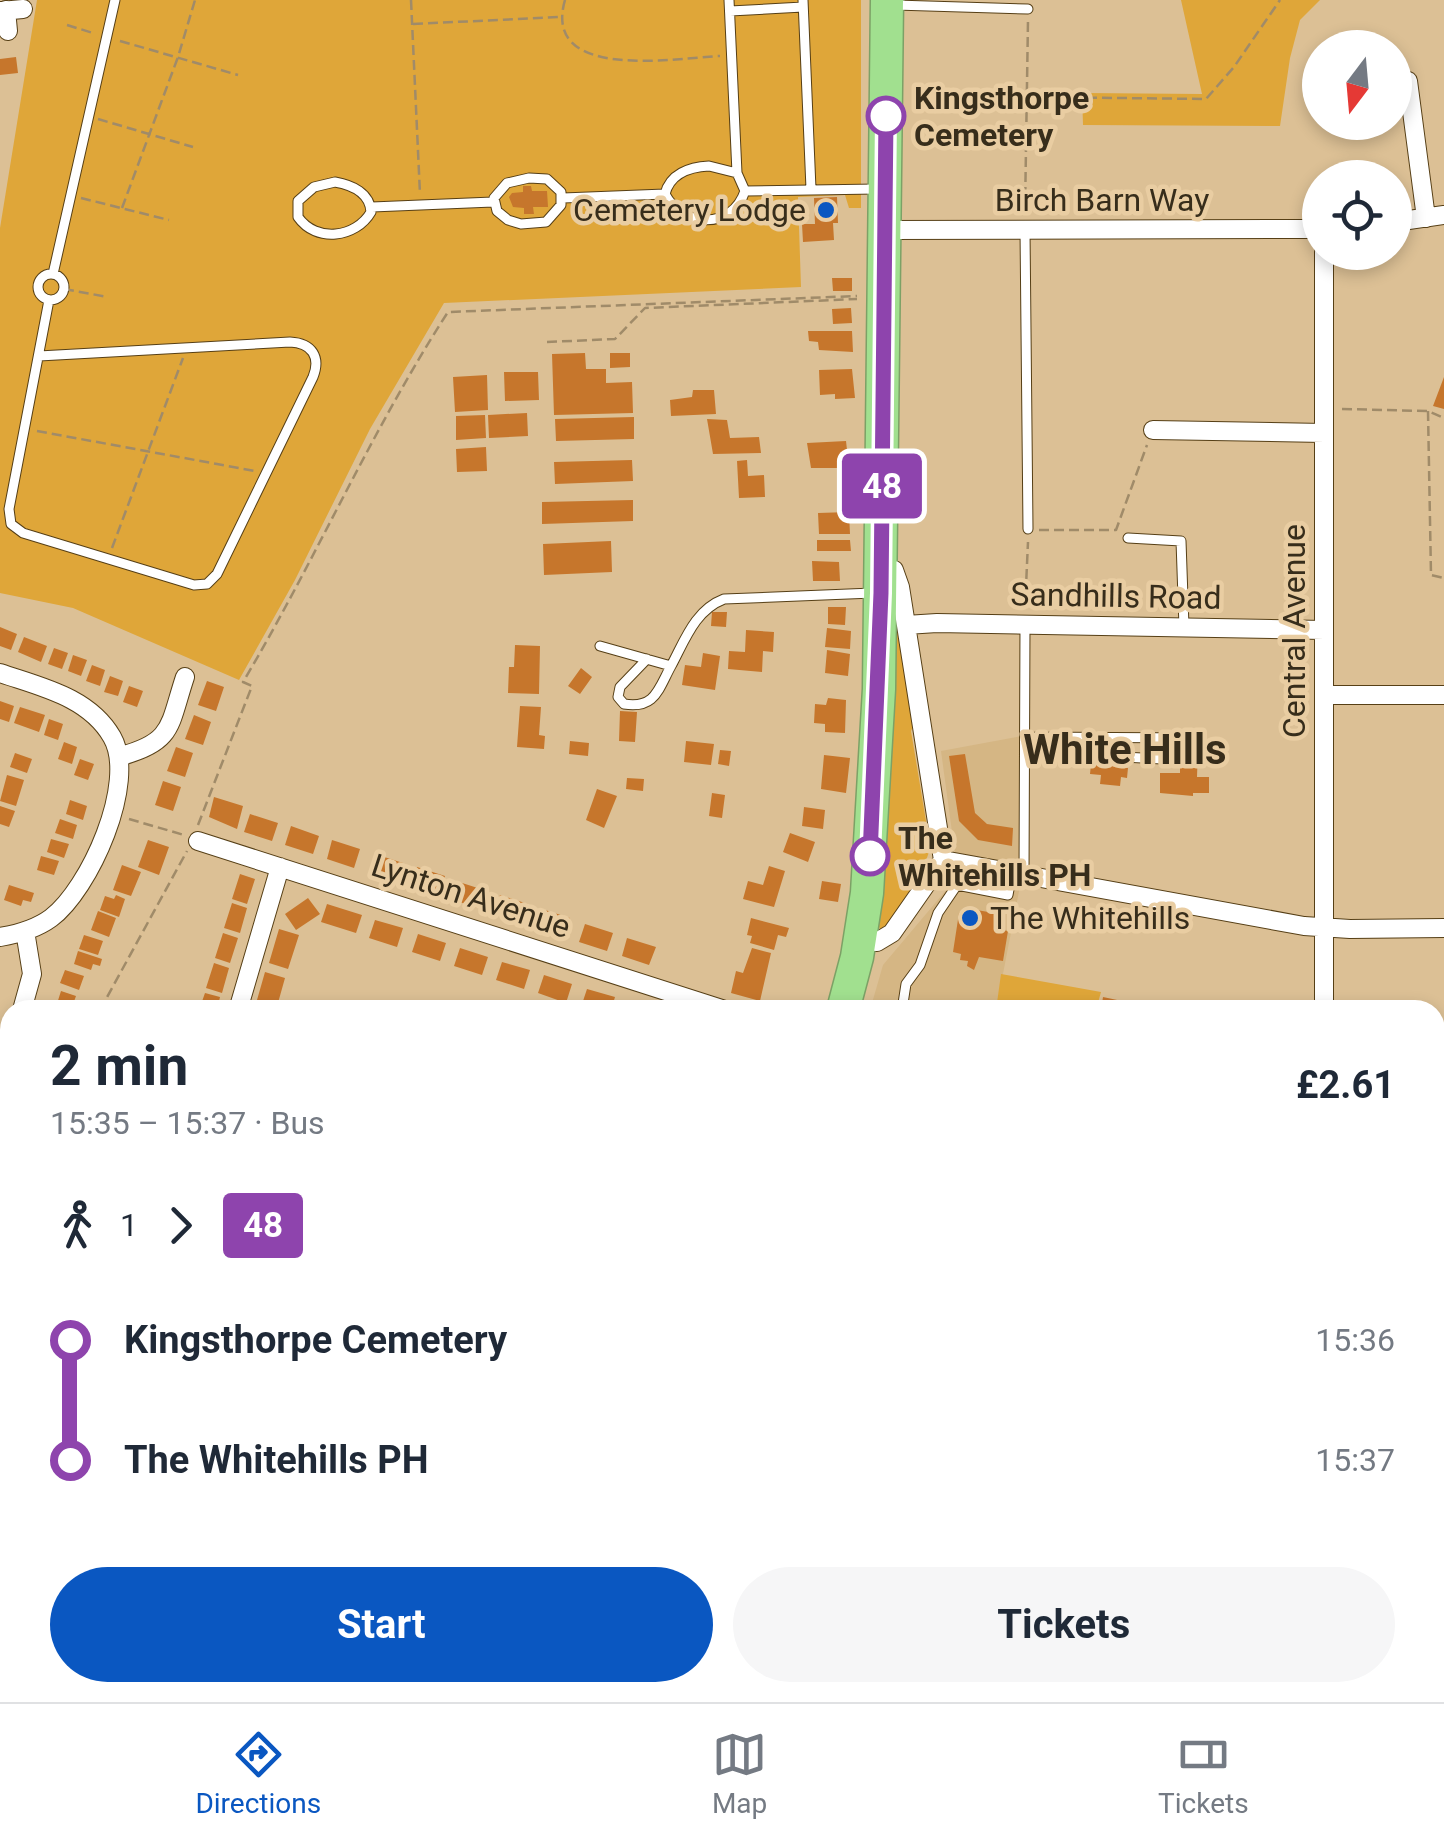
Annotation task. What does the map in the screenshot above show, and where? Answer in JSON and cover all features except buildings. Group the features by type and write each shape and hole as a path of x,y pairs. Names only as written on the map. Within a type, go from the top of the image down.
{"highway":[{"path":"845,1000 860,940 874,805 882,580 887,2"}],"street":[{"path":"8,31 10,10"},
{"path":"1412,101 1435,217"},
{"name":"Birch Barn Way","path":"884,230 1302,228"},
{"name":"Central Avenue","path":"1324,270 1324,1000"},
{"path":"1153,430 1324,433"},
{"path":"860,940 877,942 892,933 943,860 896,573 882,580"},
{"name":"Sandhills Road","path":"906,625 1324,630"},
{"path":"0,673 81,705 111,735 121,756 120,787 113,814 77,888 52,918 25,932 0,936"},
{"path":"121,756 146,749 164,736 185,677"},
{"path":"1324,696 1444,695"},
{"name":"Lynton Avenue","path":"195,840 694,1000"},
{"path":"943,860 1325,928 1444,928"},
{"path":"241,1000 280,867"},
{"path":"25,932 32,974 25,1000"}],"lane":[{"path":"53,274 115,0"},
{"path":"887,2 1028,9"},
{"path":"745,192 737,173 729,6 803,4 811,190"},
{"path":"666,194 673,179 696,167 737,173"},
{"path":"493,202 508,182 529,178 553,182 563,198"},
{"path":"335,182 364,194 372,207 367,219 358,226 334,234 308,228 296,212 298,201 308,191 335,182"},
{"path":"745,192 885,188"},
{"path":"666,194 680,214 710,220 730,214 745,192"},
{"path":"563,198 666,194"},
{"path":"493,202 508,220 538,224 552,217 563,198"},
{"path":"372,207 493,202"},
{"path":"1024,230 1028,530"},
{"path":"53,274 63,281 64,289 60,296 49,300 38,287 44,276 53,274"},
{"path":"39,356 296,342 312,350 317,362 314,378 217,574 208,584 194,586 24,534 11,524 9,509 49,300"},
{"path":"1128,538 1180,541 1184,627"},
{"path":"647,659 618,692 624,704 638,706 650,700 708,605 724,599 882,580"},
{"path":"943,860 957,885 1008,895 1018,874 1026,737 1025,624"},
{"path":"600,646 671,666"},
{"path":"1026,737 1198,738"},
{"path":"1025,752 1162,759"},
{"path":"904,1000 906,984 920,966 938,913 957,885"}],"path":[{"path":"122,208 178,58 195,0"},
{"path":"411,0 420,205"},
{"path":"565,0 562,17 574,45 600,59 732,56"},
{"path":"1027,97 1206,98 1234,67 1280,0"},
{"path":"1024,230 1028,9"},
{"path":"412,24 562,17"},
{"path":"68,25 238,75"},
{"path":"88,116 193,146"},
{"path":"70,195 169,220"},
{"path":"64,289 108,297"},
{"path":"546,342 615,340 645,308 884,296"},
{"path":"106,1000 195,840 252,686 243,682 288,605 366,448 448,312 884,296"},
{"path":"108,558 186,350"},
{"path":"1324,408 1428,410 1444,418"},
{"path":"1428,410 1431,575 1444,578"},
{"path":"24,428 267,473"},
{"path":"1025,624 1028,530 1116,530 1153,430"},
{"path":"113,814 195,840"}],"shaded area":[{"name":"Kingsthorpe Cemetery","path":"37,0 861,0 861,208 849,208 845,195 798,197 801,287 444,303 370,429 295,580 239,680 73,608 0,593 0,228"},
{"path":"1181,0 1320,0 1300,20 1280,126 1083,125 1082,93 1202,94"},
{"path":"894,595 915,722 911,731 932,842 905,903 880,929 877,923"},
{"path":"1022,736 1020,886 998,1000 873,1000 883,965 958,876 941,751"},
{"path":"1001,974 1101,992 1099,1000 997,1000"}],"bus line":[{"name":"48","path":"870,856 879,689 886,116"}],"place":[{"name":"Kingsthorpe Cemetery","path":"886,116"},
{"name":"Cemetery Lodge","path":"826,210"},
{"name":"The Whitehills PH","path":"870,856"},
{"name":"The Whitehills","path":"970,918"}],"district":[{"name":"White Hills","path":"1125,749"}]}
